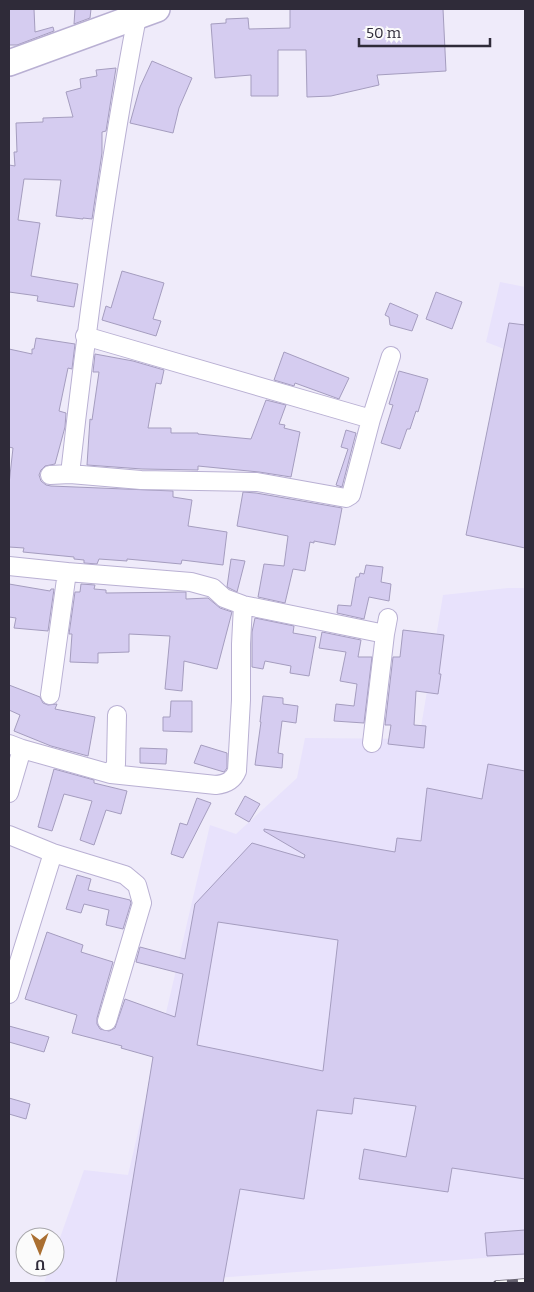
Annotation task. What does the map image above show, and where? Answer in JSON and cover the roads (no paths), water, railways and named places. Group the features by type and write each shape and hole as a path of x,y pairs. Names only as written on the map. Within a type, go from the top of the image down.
{"main road":[{"path":"9,64 148,13"}],"street":[{"path":"70,474 86,336 124,91 148,13"},
{"path":"86,336 371,419"},
{"path":"50,475 70,474 141,480 257,482 346,498 351,495 371,419 391,356"},
{"path":"9,566 191,582 214,588 224,598 243,605 387,626 372,743"},
{"path":"50,695 67,572"},
{"path":"9,794 16,747 111,774 216,785 225,784 234,778 237,771 241,700 243,605"},
{"path":"111,774 116,764 117,715"},
{"path":"9,835 53,853 125,875 137,885 142,902 107,1021"},
{"path":"9,994 53,853"}],"railway":[{"path":"496,1283 525,1281"}]}
